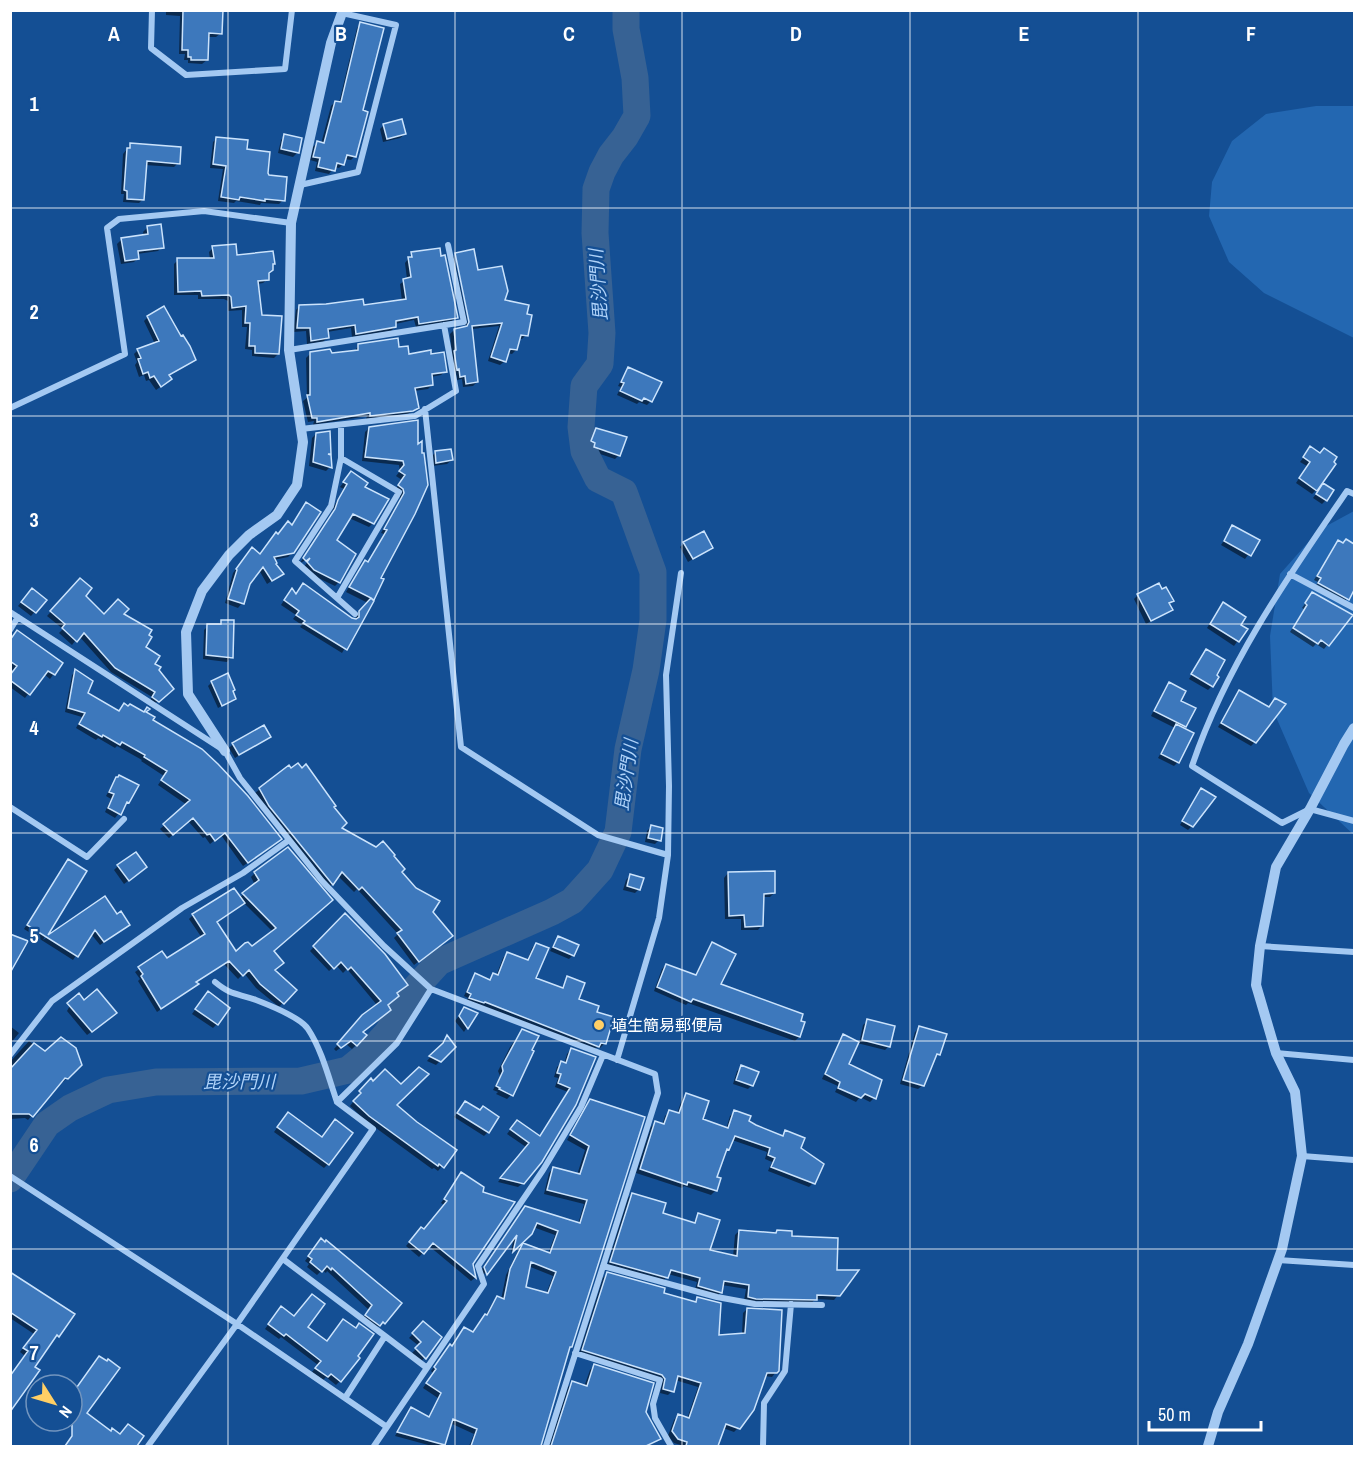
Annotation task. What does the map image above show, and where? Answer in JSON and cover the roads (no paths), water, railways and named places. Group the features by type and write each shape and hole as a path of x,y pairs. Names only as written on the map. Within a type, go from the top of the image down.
{"street":[{"path":"152,10 151,48 186,75 285,69 292,10"},
{"path":"300,185 358,172 396,25 343,12 331,43 291,223 289,350 303,442 297,485 277,515 249,535 229,555 202,591 186,632 188,694 240,778 322,881 376,938 430,989 655,1074 658,1093 546,1446"},
{"path":"10,408 125,354 106,228 119,219 204,211 291,223"},
{"path":"289,350 464,322 448,245"},
{"path":"301,429 415,416 456,391 444,325"},
{"path":"425,409 461,747 598,835 668,855"},
{"path":"341,424 341,458 331,506 295,561 355,614"},
{"path":"337,598 399,492 341,458"},
{"path":"1354,494 1347,491 1290,574 1238,662 1206,725 1192,766 1282,823 1310,809 1354,821"},
{"path":"616,1059 659,918 668,855 666,675 670,634 681,573"},
{"path":"1290,574 1354,608"},
{"path":"10,612 225,751"},
{"path":"10,630 18,617"},
{"path":"1208,1446 1218,1412 1248,1344 1278,1260 1302,1156 1295,1092 1276,1053 1256,985 1260,946 1276,867 1354,728"},
{"path":"10,807 87,857 124,819"},
{"path":"10,1055 52,1001 182,908 243,873 289,840"},
{"path":"1260,946 1354,952"},
{"path":"148,1446 237,1324 373,1129 337,1102 321,1057 307,1027 285,1013 257,1000 228,993 215,982"},
{"path":"337,1102 397,1043 430,989"},
{"path":"1276,1053 1354,1060"},
{"path":"374,1446 484,1284 478,1266 554,1152 581,1107 603,1055"},
{"path":"1302,1156 1354,1160"},
{"path":"10,1176 237,1324 387,1427"},
{"path":"283,1258 427,1368"},
{"path":"1278,1260 1354,1265"},
{"path":"603,1266 717,1297 755,1304 822,1305"},
{"path":"763,1446 764,1403 785,1371 791,1304"},
{"path":"345,1398 385,1336"},
{"path":"575,1353 660,1380 653,1404 655,1418 671,1446"}],"waterway":[{"name":"毘沙門川","path":"10,1179 47,1124 70,1108 108,1090 156,1082 301,1081 348,1070 370,1052 388,1032 408,996 439,962 572,901 600,870 618,832 628,749 646,670 653,620 653,572 624,492 598,479 584,451 581,427 584,386 600,364 602,333 595,233 596,189 611,155 637,116 635,78 626,29 626,10"}],"place":[{"name":"埴生簡易郵便局","path":"599,1025"}]}
